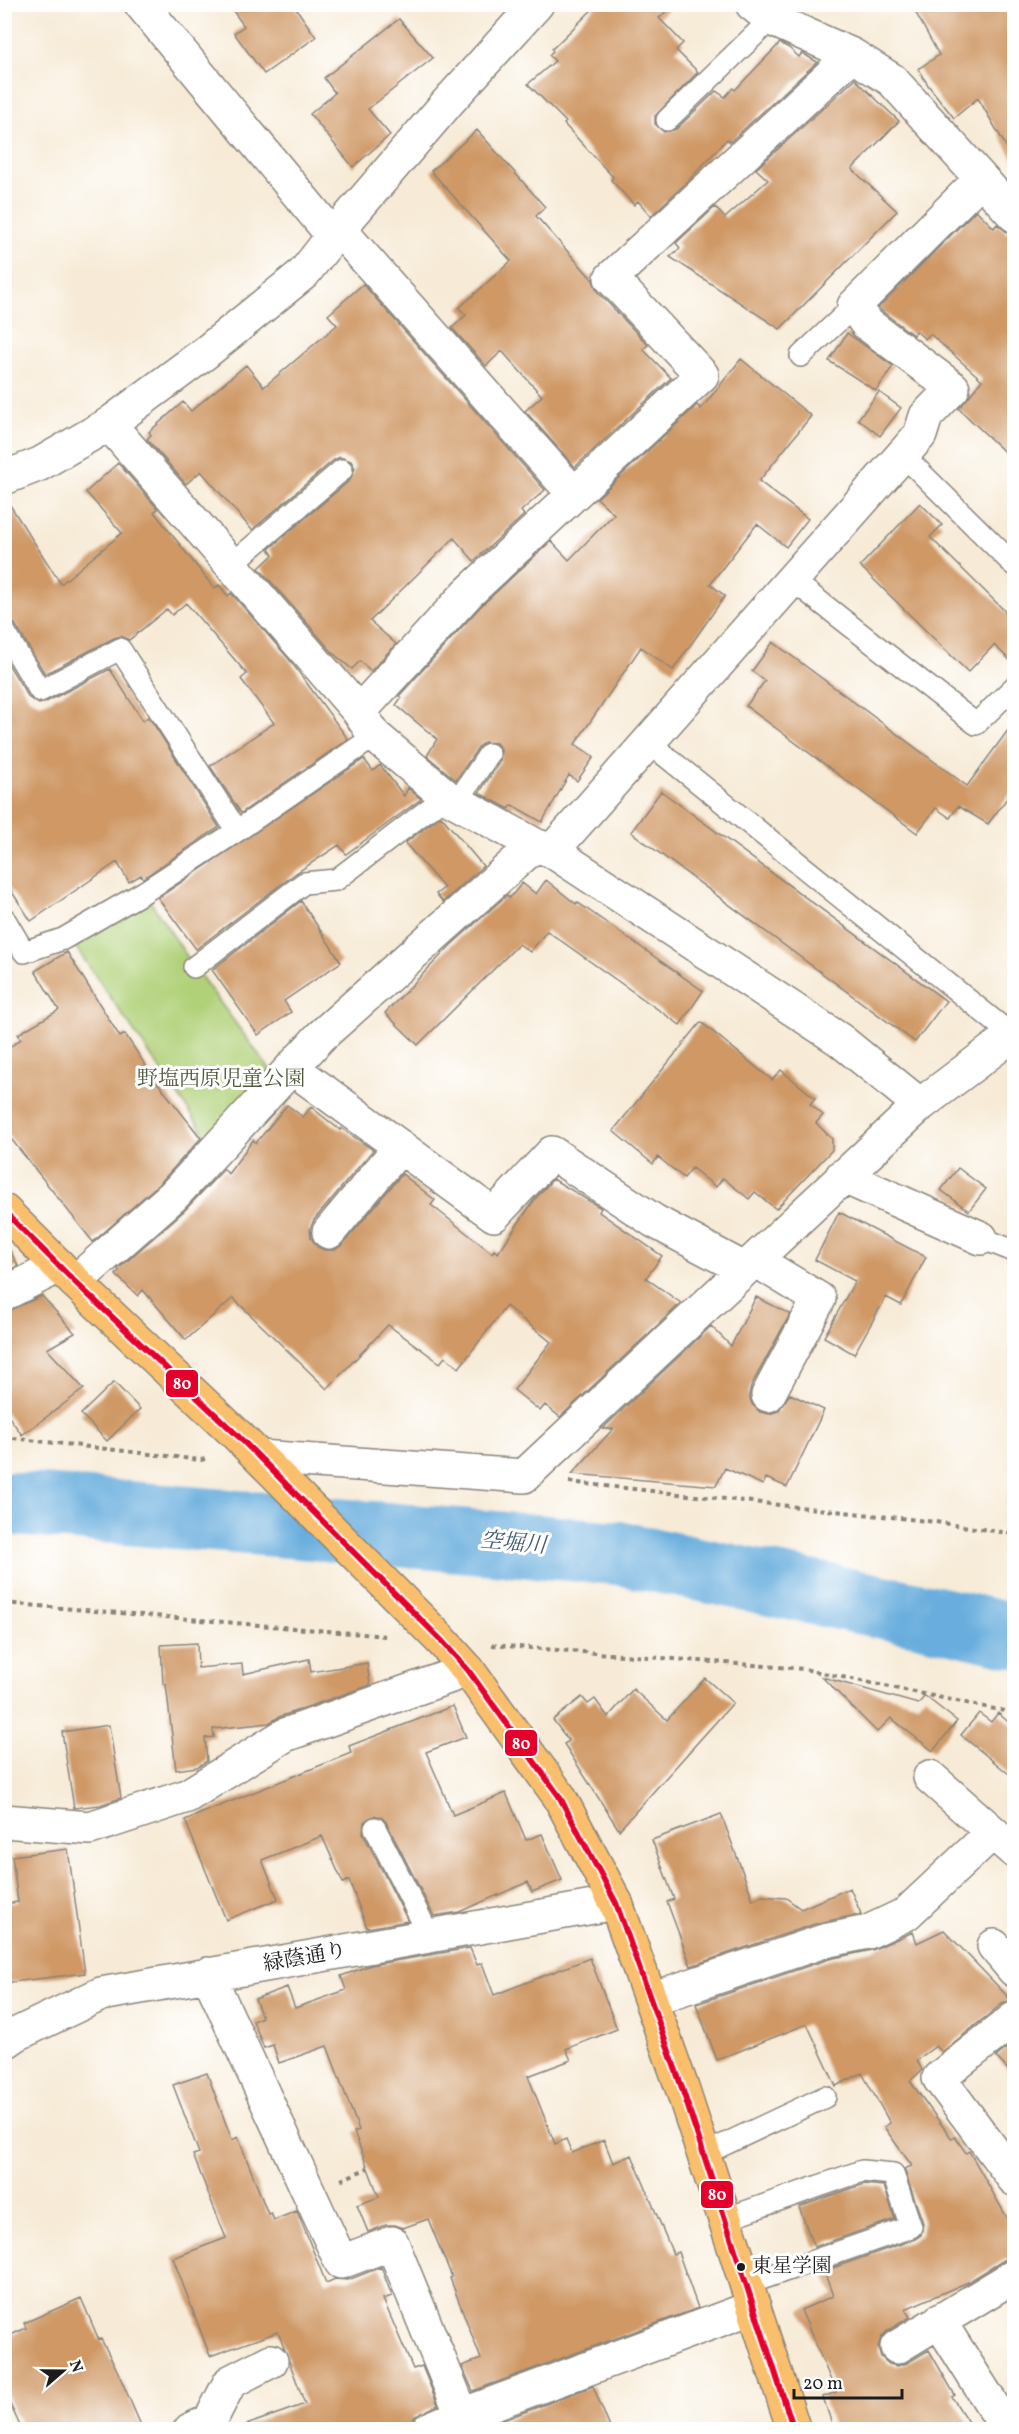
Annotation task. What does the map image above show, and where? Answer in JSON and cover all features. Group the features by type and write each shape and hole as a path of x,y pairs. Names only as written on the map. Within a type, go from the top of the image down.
{"main road":[{"path":"4,1211 268,1466 435,1633 468,1670 559,1796 616,1903 704,2154 794,2430"}],"street":[{"path":"141,4 336,232 574,494"},
{"path":"4,478 40,464 109,424 205,353 304,273 336,232 448,102 537,4"},
{"path":"761,12 852,55 892,80 1014,215"},
{"path":"367,724 467,594 702,375 611,278 852,55"},
{"path":"4,1294 67,1274 173,1196 320,1037 543,848 648,742 903,455 920,435 927,416 953,388 866,324 854,306 981,179"},
{"path":"109,424 232,564 280,624 367,724 451,799 543,848 840,1040 920,1105"},
{"path":"268,1466 524,1476 920,1105 1014,1035"},
{"path":"292,1068 494,1215 552,1153 654,1221 750,1264 819,1299 768,1395"},
{"path":"329,1232 400,1146"},
{"path":"842,1176 981,1238"},
{"path":"4,1821 90,1828 187,1796 285,1735 468,1670"},
{"path":"651,1999 824,1941 868,1932 906,1914 1003,1842 930,1777"},
{"name":"緑蔭通り","path":"4,2043 17,2034 102,1994 616,1903"},
{"path":"994,1946 1014,1970"},
{"path":"208,1974 342,2262 392,2243 462,2415"},
{"path":"1014,2019 939,2078 1014,2178"},
{"path":"897,2348 1014,2276"},
{"path":"429,2429 750,2296"},
{"path":"939,2321 1008,2430"},
{"path":"190,2430 210,2421 230,2382 271,2361"}],"lane":[{"path":"667,120 761,12"},
{"path":"801,356 854,306"},
{"path":"903,455 1014,565"},
{"path":"232,564 342,470"},
{"path":"792,580 976,724 1014,687"},
{"path":"4,631 40,691 120,649 237,831"},
{"path":"4,918 24,952 63,939 144,892 237,831 367,724"},
{"path":"648,742 1014,1035"},
{"path":"194,967 304,883 336,880 451,799 489,754"},
{"path":"981,1238 1014,1251"},
{"path":"375,1828 430,1937"},
{"path":"704,2154 825,2097"},
{"path":"725,2219 862,2171 893,2174 911,2227 750,2296"}],"path":[{"path":"4,1437 201,1460 211,1457"},
{"path":"524,1476 936,1522 1014,1534"},
{"path":"4,1603 386,1636"},
{"path":"435,1633 804,1669 1014,1713"}],"green space":[{"name":"野塩西原児童公園","path":"144,892 194,967 279,1082 216,1150 68,936"}],"building":[{"path":"228,4 293,4 316,37 264,74 234,33 244,26"},
{"path":"598,4 674,4 659,18 683,43 676,50 698,72 655,116 655,124 664,132 676,129 716,91 725,97 733,88 735,90 780,43 799,57 802,53 817,62 730,142 727,139 651,216 638,201 634,205 611,180 613,177 564,124 566,122 528,84 555,61 549,55 552,49"},
{"path":"911,4 1014,4 1014,160 978,98 954,118 928,85 918,69 939,55"},
{"path":"399,19 433,58 368,109 390,135 353,167 310,114 335,93 324,78"},
{"path":"855,79 899,121 852,169 897,211 780,329 670,257 680,248 676,243 715,207 725,218 768,180 756,169"},
{"path":"477,130 545,207 536,216 593,280 597,291 648,345 643,349 671,378 575,467 525,411 542,396 502,351 486,366 452,328 466,315 459,308 511,261 431,171"},
{"path":"976,210 994,228 997,224 1008,233 1014,233 1014,461 959,409 982,380 930,334 925,339 916,331 913,335 878,308"},
{"path":"363,284 545,490 521,511 524,515 474,561 454,538 370,621 396,644 371,671 360,661 352,669 334,654 259,568 273,555 269,549 350,480 355,468 351,461 340,457 334,460 252,530 201,471 186,484 147,439 151,435 149,432 183,402 191,411 246,365 264,387 337,325 328,315"},
{"path":"847,333 893,366 876,391 829,361"},
{"path":"741,359 811,416 759,481 808,519 786,547 757,524 710,584 725,596 673,670 641,647 575,744 594,757 577,781 569,775 542,822 512,805 509,809 479,793 500,761 501,749 496,743 484,742 479,746 456,780 427,756 437,739 396,705 401,698 399,696 480,607 551,541 569,560 614,514 597,498 697,405 701,409"},
{"path":"879,392 901,408 880,436 858,419"},
{"path":"118,463 158,509 154,512 214,588 219,585 228,596 231,593 289,659 348,739 241,813 210,766 274,723 241,679 247,674 186,603 172,615 167,609 129,640 121,636 114,638 45,674 15,624 4,618 4,496 61,584 122,533 86,492"},
{"path":"920,503 942,525 930,537 1014,620 1014,664 994,645 968,672 860,566"},
{"path":"773,642 967,786 1014,722 1014,789 988,824 958,806 950,818 936,808 917,833 746,706 765,681 752,671"},
{"path":"4,657 29,698 39,704 110,669 143,721 148,717 153,723 219,827 143,878 141,875 129,882 117,862 31,921 4,880"},
{"path":"364,759 373,771 380,765 404,796 408,788 421,799 346,854 339,845 296,873 196,949 158,898"},
{"path":"661,791 946,1001 915,1042 631,832"},
{"path":"441,816 483,866 443,902 436,894 444,888 405,843"},
{"path":"546,880 576,904 577,902 703,991 680,1025 547,931 530,952 519,944 418,1045 385,1013 451,945 507,895 510,898 522,883 536,894"},
{"path":"301,901 341,962 284,1001 291,1012 258,1035 212,970"},
{"path":"67,952 120,1037 125,1034 153,1077 201,1138 160,1183 93,1242 4,1130 4,1051 21,1039 18,1034 59,1010 35,971"},
{"path":"701,1022 772,1080 781,1070 815,1098 810,1104 823,1115 816,1123 832,1139 832,1150 776,1209 755,1192 749,1199 723,1178 716,1187 692,1168 684,1178 658,1157 653,1164 613,1131"},
{"path":"287,1105 303,1117 311,1107 340,1130 341,1128 373,1150 314,1220 310,1229 311,1238 317,1247 335,1250 343,1244 402,1174 435,1200 431,1205 492,1253 494,1250 498,1253 535,1199 553,1179 601,1208 599,1212 662,1256 646,1278 681,1303 560,1417 545,1405 540,1411 514,1390 551,1342 506,1306 459,1368 445,1357 440,1363 388,1325 327,1389 233,1298 186,1340 143,1290 138,1296 116,1275 118,1269 185,1210 224,1169 228,1174 253,1140 256,1143"},
{"path":"958,1168 986,1189 969,1211 941,1190"},
{"path":"839,1212 926,1257 901,1305 886,1297 854,1354 824,1337 855,1281 815,1260"},
{"path":"4,1239 18,1266 4,1273"},
{"path":"42,1296 75,1333 47,1349 84,1389 22,1435 4,1410 4,1312"},
{"path":"756,1297 790,1314 751,1386 749,1395 752,1404 760,1412 769,1414 778,1411 790,1394 824,1410 787,1487 766,1478 763,1485 725,1468 716,1486 572,1474 613,1429 602,1429 711,1326 731,1346"},
{"path":"114,1382 140,1409 107,1441 81,1414"},
{"path":"197,1643 198,1668 242,1664 243,1674 309,1659 311,1672 367,1663 370,1685 279,1717 269,1723 213,1729 214,1737 205,1738 207,1761 197,1767 176,1770 166,1684 163,1684 161,1645"},
{"path":"822,1677 918,1704 925,1696 957,1721 933,1751 891,1718 877,1732"},
{"path":"705,1678 733,1703 619,1830 564,1744 569,1741 553,1720 582,1697 588,1704 595,1699 608,1717 633,1689 667,1720"},
{"path":"453,1706 466,1737 426,1752 453,1815 506,1793 526,1840 542,1834 562,1880 532,1892 528,1882 459,1912 434,1916 386,1822 375,1815 364,1822 363,1833 408,1921 367,1928 349,1880 343,1883 322,1836 262,1860 278,1899 226,1920 185,1820 351,1753 349,1746"},
{"path":"979,1713 991,1722 998,1713 1014,1727 1014,1778 961,1735"},
{"path":"109,1725 121,1798 100,1805 74,1808 62,1732"},
{"path":"721,1814 753,1900 761,1896 786,1898 801,1909 850,1888 861,1914 818,1923 691,1966 667,1902 674,1899 652,1840"},
{"path":"68,1849 85,1973 4,1983 4,1904 18,1902 12,1856"},
{"path":"944,1930 1011,2000 1002,2004 942,2052 936,2046 917,2060 922,2070 910,2081 952,2139 955,2137 966,2153 969,2151 1014,2230 1014,2257 1004,2260 968,2282 905,2309 910,2317 887,2331 878,2347 881,2357 889,2364 897,2366 929,2350 955,2395 952,2397 973,2430 834,2430 823,2397 836,2392 801,2310 833,2296 824,2271 921,2235 923,2223 904,2169 912,2166 884,2127 890,2123 862,2073 836,2086 807,2024 717,2060 696,2004 829,1959 872,1950 913,1932 917,1943"},
{"path":"470,1948 477,1965 482,1963 494,1995 590,1958 617,2029 566,2049 571,2060 528,2076 555,2144 566,2139 572,2153 604,2140 613,2163 632,2155 673,2254 678,2252 698,2308 473,2391 462,2366 481,2359 450,2278 452,2277 428,2219 403,2228 386,2225 368,2232 357,2205 379,2197 354,2132 359,2130 327,2046 279,2063 273,2045 264,2048 253,2021 262,2017 255,1999 287,1987 295,2008 346,1990 341,1976 371,1965"},
{"path":"1014,2042 1014,2076 996,2057"},
{"path":"207,2073 232,2140 238,2137 268,2214 271,2213 274,2220 297,2211 326,2283 335,2279 348,2280 381,2267 392,2296 383,2299 413,2369 422,2366 438,2405 414,2417 411,2430 246,2430 246,2425 305,2404 278,2332 210,2356 173,2258 226,2238 193,2155 199,2153 173,2085"},
{"path":"864,2184 884,2186 895,2219 814,2247 799,2207"},
{"path":"81,2298 99,2340 101,2339 117,2370 143,2430 22,2430 4,2391 4,2338 26,2328 24,2323"},
{"path":"593,2386 611,2430 477,2430"}],"waterway":[{"name":"空堀川","path":"4,1503 619,1553 1014,1636"}],"transit line":[{"name":"80","path":"4,1211 75,1282 238,1436 441,1640 468,1670 559,1796 616,1903 681,2085 794,2430"}],"place":[{"name":"東星学園","path":"741,2267"}]}
